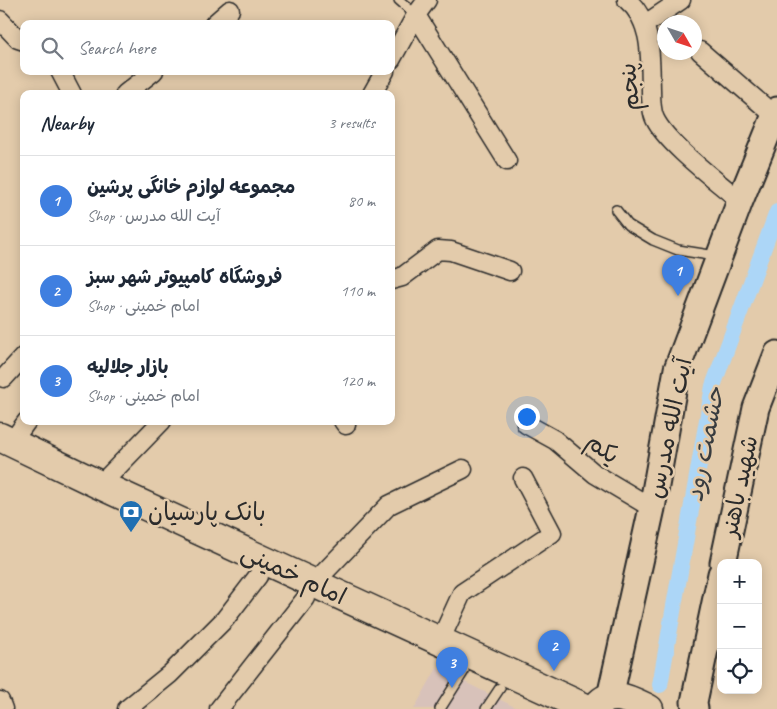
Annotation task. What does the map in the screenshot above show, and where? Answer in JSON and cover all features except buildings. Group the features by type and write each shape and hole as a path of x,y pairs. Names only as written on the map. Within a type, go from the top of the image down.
{"main road":[{"name":"آیت الله مدرس","path":"598,705 652,508 677,369 740,201 776,113"},
{"name":"شهید باهنر","path":"724,559 756,408 777,354"},
{"name":"امام خمینی","path":"9,440 310,591 464,671 493,698 554,709"},
{"name":"امام خمینی","path":"9,440 258,576 310,591 598,705 618,696 627,698 649,709"},
{"path":"695,709 694,702 717,593"}],"street":[{"path":"395,53 416,15 427,0"},
{"name":"پنجم","path":"627,0 641,16 650,43 651,98 655,118 671,141 740,201"},
{"path":"644,25 681,0"},
{"path":"219,20 230,10"},
{"path":"416,15 507,161"},
{"path":"0,20 20,39"},
{"path":"702,53 776,113"},
{"path":"62,75 70,90"},
{"path":"129,90 149,75"},
{"path":"374,90 383,75"},
{"path":"395,279 402,277 438,250 452,251 510,271"},
{"path":"4,378 20,360"},
{"name":"یکم","path":"526,424 555,440 595,474 652,508"},
{"path":"100,485 156,425"},
{"path":"219,709 310,591 389,504 463,469"},
{"path":"440,641 462,592 552,533 523,478"},
{"path":"127,709 170,674 225,619 258,576"},
{"path":"0,701 3,709"}],"lane":[{"path":"399,0 416,15"},
{"path":"616,210 628,225 653,240 678,250 719,257"},
{"path":"440,709 464,671"}],"shaded area":[{"path":"437,668 519,709 414,709"}],"waterway":[{"name":"حشمت رود","path":"660,685 713,386 777,212"}],"place":[{"name":"مجموعه لوازم خانگی پرشین","path":"678,296"},
{"name":"بانک پارسیان","path":"131,533"},
{"name":"فروشگاه کامپیوتر شهر سبز","path":"554,671"},
{"name":"بازار جلالیه","path":"452,688"}]}
